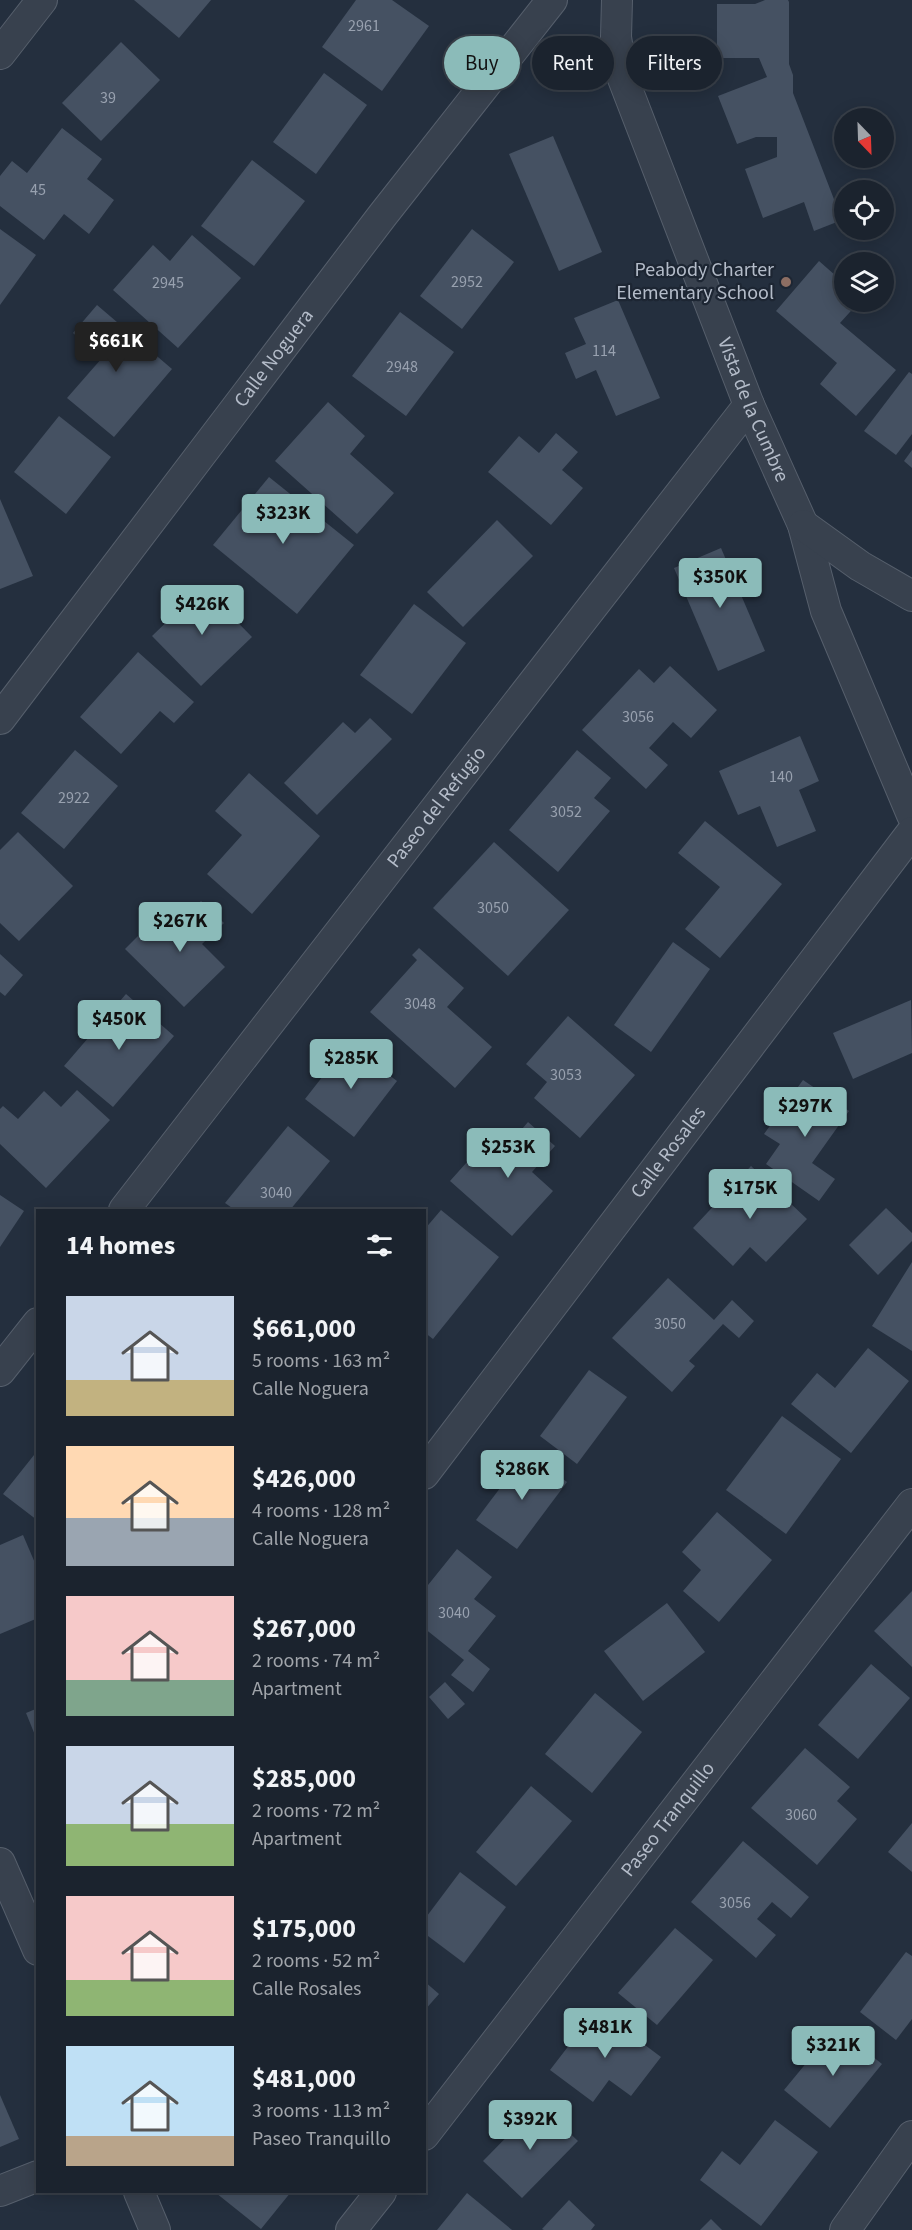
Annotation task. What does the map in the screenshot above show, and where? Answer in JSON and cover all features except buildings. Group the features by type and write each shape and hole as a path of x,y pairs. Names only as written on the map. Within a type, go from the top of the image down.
{"street":[{"path":"0,54 42,0"},
{"name":"Calle Noguera","path":"0,719 368,235 552,0"},
{"name":"Vista de la Cumbre","path":"617,0 616,37 622,76 749,405 803,525 826,611 912,815"},
{"name":"Paseo del Refugio","path":"125,1209 749,405"},
{"path":"803,525 860,566 912,596"},
{"name":"Calle Rosales","path":"426,1471 912,832"},
{"path":"0,1371 36,1326"},
{"name":"Paseo Tranquillo","path":"426,2132 912,1504"},
{"path":"0,1863 36,1945"},
{"path":"845,2230 912,2136"},
{"path":"0,2191 36,2177"},
{"path":"139,2193 155,2230"},
{"path":"351,2230 380,2193"}],"place":[{"name":"Peabody Charter Elementary School","path":"786,282"}]}
